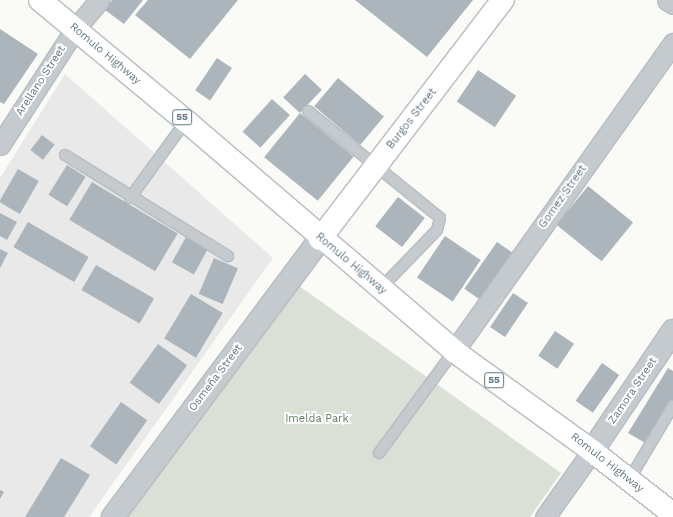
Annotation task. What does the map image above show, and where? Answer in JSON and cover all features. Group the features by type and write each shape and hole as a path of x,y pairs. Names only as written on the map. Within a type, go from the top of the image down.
{"main road":[{"name":"Romulo Highway","path":"40,0 186,121 320,239 454,351 592,450 672,512"},
{"name":"Burgos Street","path":"320,239 503,0"}],"street":[{"name":"Arellano Street","path":"0,145 75,29 99,0"},
{"path":"667,0 673,4"},
{"name":"Gomez Street","path":"454,351 673,43"},
{"name":"Osmeña Street","path":"113,517 320,239"},
{"name":"Zamora Street","path":"592,450 673,331"},
{"path":"545,517 592,450"}],"lane":[{"path":"308,111 440,218 437,230 380,289"},
{"path":"130,198 186,121"},
{"path":"65,155 130,198 228,256"},
{"path":"379,452 454,351"},
{"path":"630,480 673,406"}],"shaded area":[{"path":"65,74 273,258 89,517 0,517 0,178"}],"green space":[{"name":"Imelda Park","path":"295,283 561,473 530,517 123,517"}],"building":[{"path":"112,0 143,0 124,24 105,10"},
{"path":"148,0 238,0 190,59 135,15"},
{"path":"355,0 473,0 427,57"},
{"path":"0,29 38,54 4,104 0,102"},
{"path":"217,58 232,68 210,100 195,90"},
{"path":"478,70 516,96 495,127 457,102"},
{"path":"305,74 322,90 300,113 283,97"},
{"path":"338,78 384,117 360,145 314,106"},
{"path":"272,99 290,115 260,148 243,132"},
{"path":"300,113 354,156 318,201 264,157"},
{"path":"42,135 55,145 43,160 30,150"},
{"path":"67,165 86,177 67,206 48,195"},
{"path":"18,169 39,181 20,214 0,202"},
{"path":"92,182 178,234 155,271 69,220"},
{"path":"588,186 633,223 602,261 557,225"},
{"path":"398,197 425,218 402,247 375,226"},
{"path":"0,213 17,222 7,240 0,236"},
{"path":"28,222 89,257 74,282 14,247"},
{"path":"445,236 481,260 453,301 417,277"},
{"path":"186,237 208,249 194,274 172,262"},
{"path":"497,242 514,254 482,301 464,289"},
{"path":"0,249 8,253 0,268"},
{"path":"214,258 238,268 223,304 199,294"},
{"path":"96,265 154,298 140,324 82,290"},
{"path":"513,293 528,303 505,337 490,327"},
{"path":"191,294 223,313 196,358 164,339"},
{"path":"555,331 574,344 557,369 538,356"},
{"path":"158,344 187,365 159,404 130,383"},
{"path":"602,363 619,375 593,413 576,401"},
{"path":"668,368 673,371 673,401 647,444 628,433"},
{"path":"121,402 147,420 116,465 90,446"},
{"path":"61,458 90,475 64,517 25,517"},
{"path":"0,490 4,492 0,499"}]}
